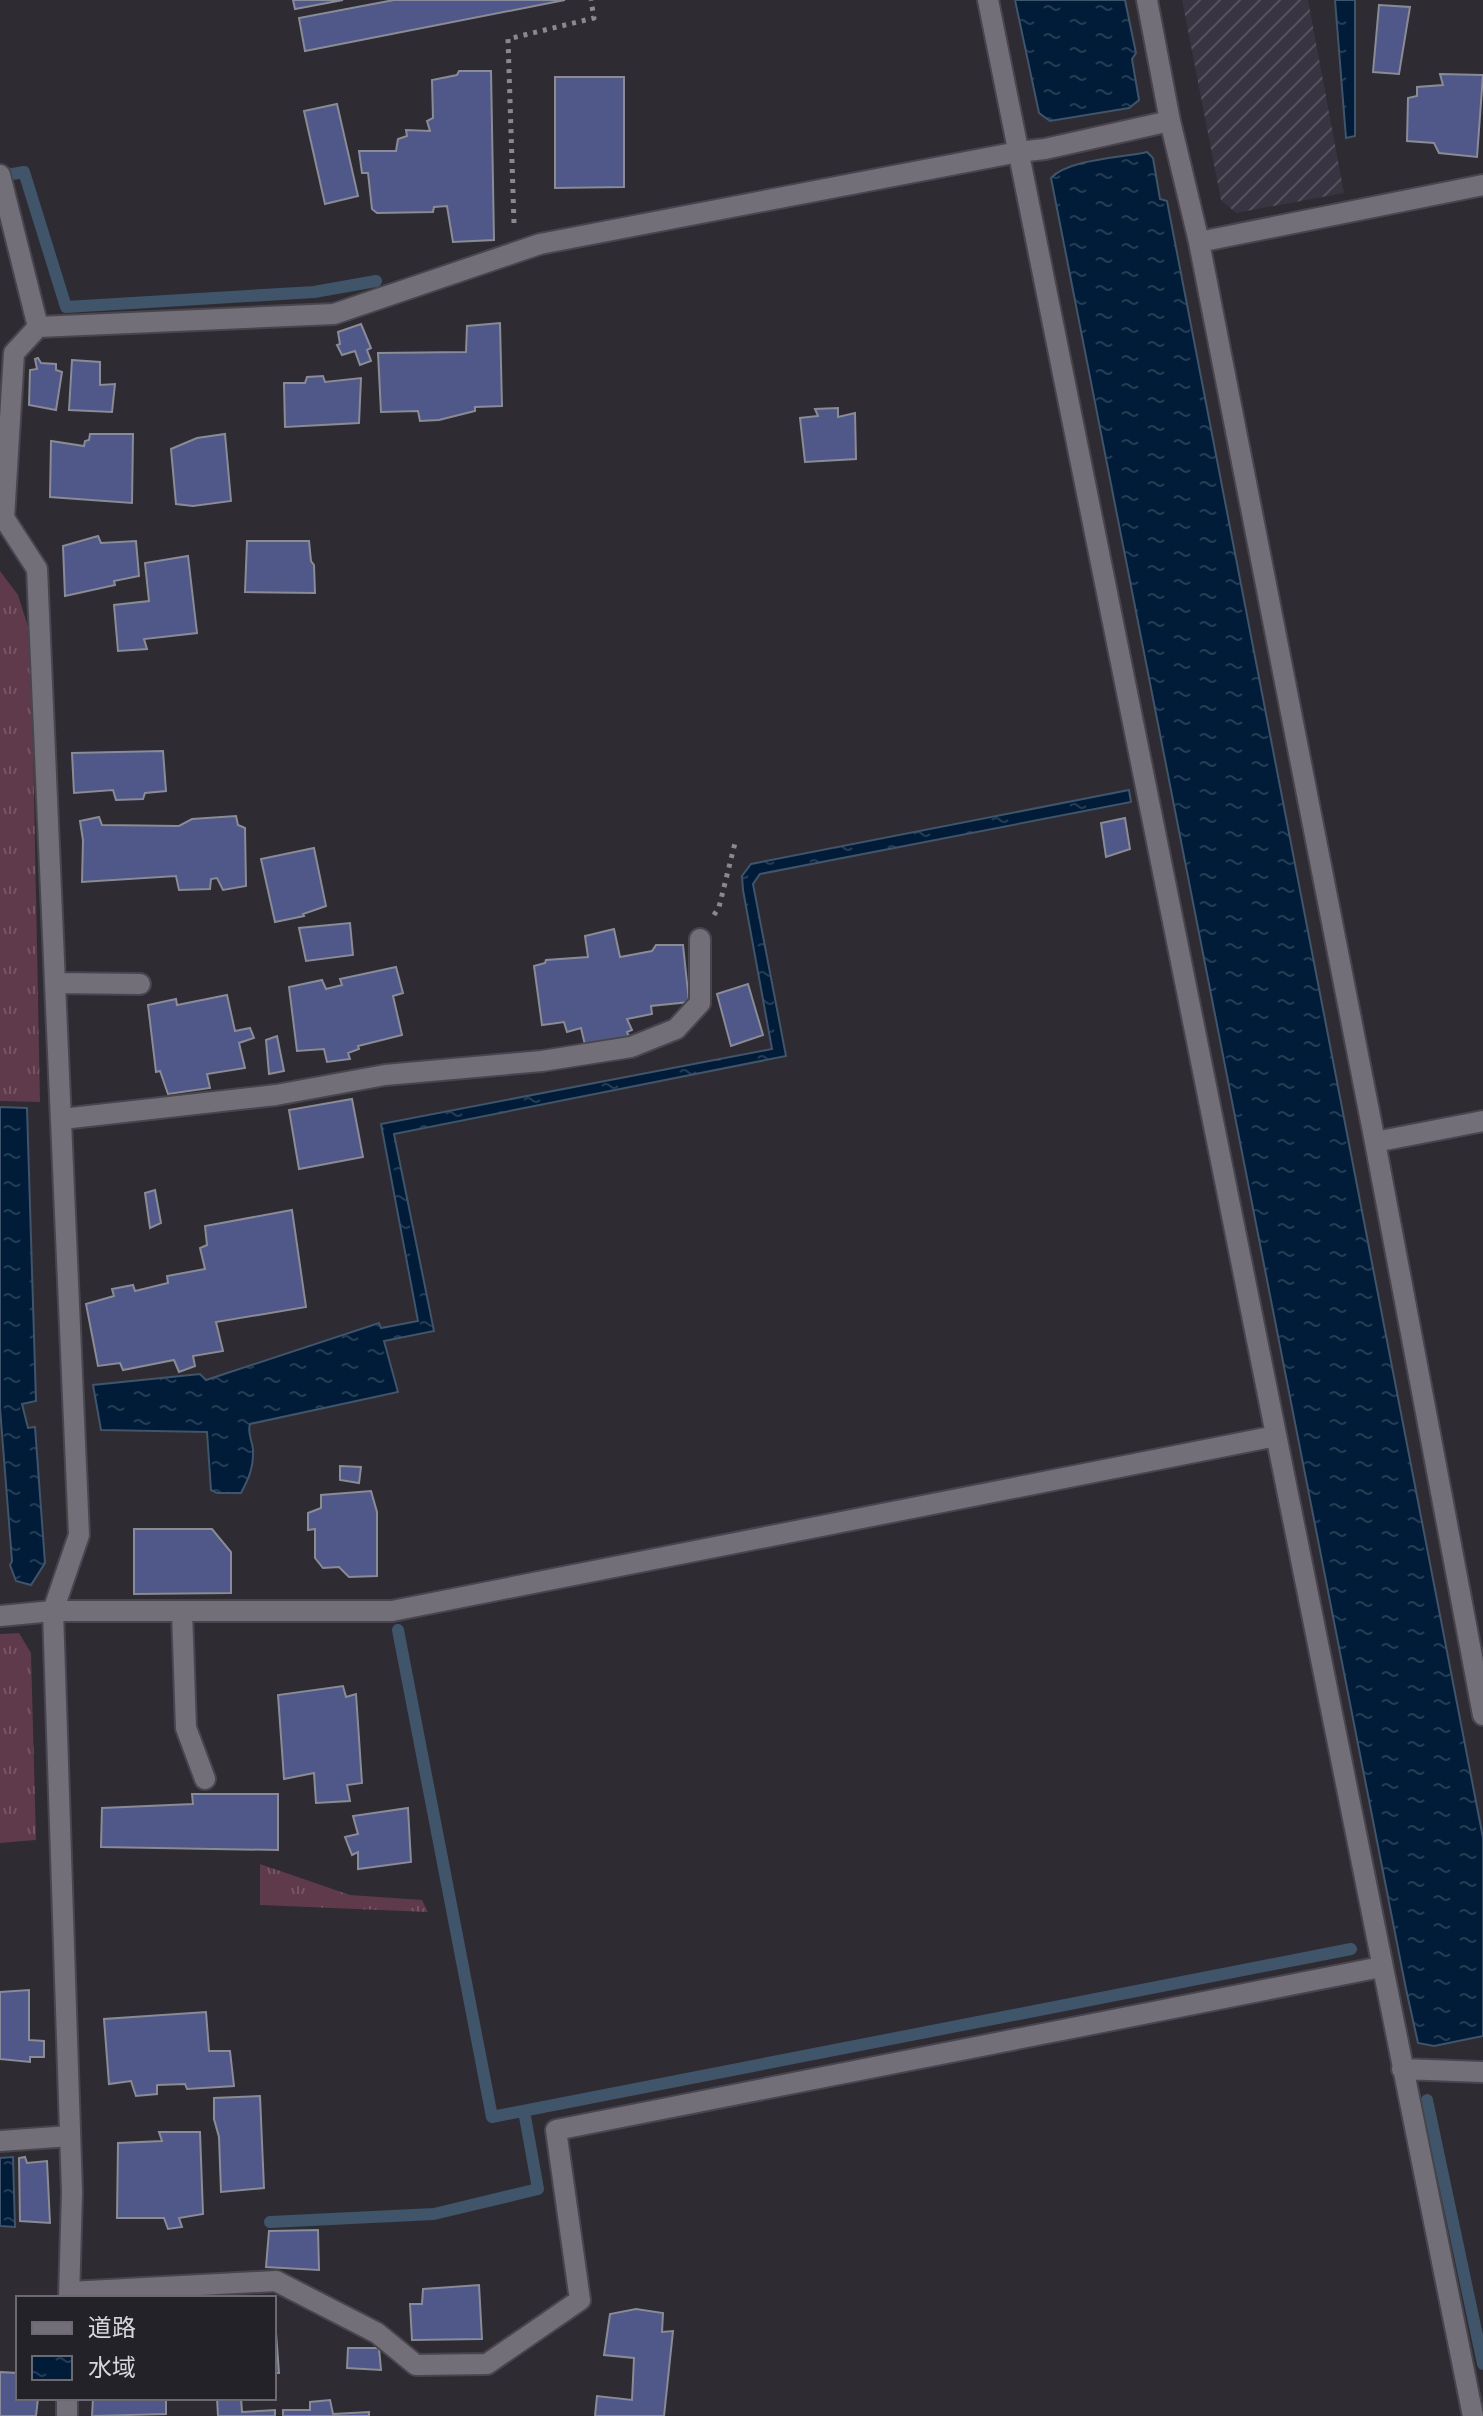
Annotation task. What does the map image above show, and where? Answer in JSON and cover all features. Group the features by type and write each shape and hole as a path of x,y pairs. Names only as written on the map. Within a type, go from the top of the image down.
{"street":[{"path":"988,0 1473,2416"},
{"path":"1147,0 1170,121 1199,242 1375,1142 1483,1715"},
{"path":"1170,121 1045,149 540,244 334,314 38,327 14,353 2,518 37,569 79,1535 53,1611 72,2192 70,2295 276,2281 377,2333 416,2365 487,2364 580,2300 556,2130 1381,1967"},
{"path":"0,175 38,327"},
{"path":"1199,242 1483,185"},
{"path":"62,1119 276,1095 385,1075 542,1061 631,1047 676,1029 700,1003 700,939"},
{"path":"56,983 140,984"},
{"path":"1375,1142 1483,1121"},
{"path":"0,1616 53,1611 392,1611 1276,1436"},
{"path":"182,1611 186,1728 205,1779"},
{"path":"1402,2069 1483,2072"},
{"path":"0,2141 70,2136"}],"path":[{"path":"514,251 508,39 594,18 591,0"},
{"path":"700,939 719,907 735,843"}],"shaded area":[{"path":"1182,0 1308,0 1344,193 1236,213 1221,200"}],"green space":[{"path":"0,571 18,595 31,636 40,1102 0,1101"},
{"path":"19,1633 31,1653 36,1840 0,1843 0,1634"},
{"path":"260,1864 350,1895 422,1900 428,1912 260,1905"}],"water":[{"path":"1015,0 1125,0 1136,53 1132,59 1139,100 1129,108 1050,121 1039,113"},
{"path":"1335,0 1355,0 1355,136 1346,138"},
{"path":"1147,152 1153,158 1160,199 1167,201 1483,1838 1483,2036 1434,2046 1418,2043 1406,1989 1051,178 1082,163"},
{"path":"1129,790 1131,802 760,874 753,884 786,1056 394,1134 434,1331 384,1341 398,1392 250,1424 253,1461 241,1493 211,1490 207,1432 101,1430 93,1385 200,1374 206,1380 379,1323 381,1328 418,1321 381,1124 772,1049 743,890 742,876 751,864"},
{"path":"0,1107 27,1108 36,1401 22,1404 28,1428 35,1427 45,1563 31,1585 16,1581 10,1565 0,1408"},
{"path":"13,2157 15,2227 0,2226 0,2158"}],"building":[{"path":"293,0 343,0 295,9"},
{"path":"394,0 565,0 305,51 299,18"},
{"path":"1379,5 1410,7 1399,74 1373,72"},
{"path":"459,71 491,71 494,240 453,242 447,206 434,207 433,212 377,213 372,209 368,173 362,173 359,151 396,151 398,139 407,136 406,130 430,131 427,121 433,118 432,80 457,75"},
{"path":"1440,74 1483,75 1477,157 1439,153 1434,143 1407,141 1408,98 1417,96 1417,87 1443,85"},
{"path":"555,77 624,77 624,187 555,188"},
{"path":"337,104 358,196 325,204 304,111"},
{"path":"500,323 502,406 475,407 475,411 439,420 420,421 418,411 381,412 378,353 466,352 467,326"},
{"path":"361,324 371,348 367,350 371,361 360,365 355,351 342,355 337,345 340,344 338,332"},
{"path":"38,358 41,363 56,364 56,370 62,372 56,410 29,405 30,370 37,369 35,359"},
{"path":"72,360 100,362 100,385 115,384 112,412 69,410"},
{"path":"323,376 325,382 361,378 359,423 285,427 284,383 305,383 307,377"},
{"path":"838,408 838,417 855,413 856,459 805,462 800,418 818,416 815,409"},
{"path":"90,434 133,434 132,503 50,497 51,441 84,446"},
{"path":"225,434 231,501 193,506 176,504 171,449 197,438"},
{"path":"98,536 101,543 136,541 139,576 114,581 115,585 65,596 63,546"},
{"path":"247,541 309,541 315,593 245,592"},
{"path":"188,556 197,633 144,639 147,649 118,651 114,605 149,601 145,563"},
{"path":"163,751 166,791 145,793 143,799 116,800 113,790 74,793 72,753"},
{"path":"236,816 238,825 245,828 246,886 223,890 217,878 211,879 210,889 179,890 176,876 82,882 80,821 99,817 102,825 179,826 192,819"},
{"path":"1125,818 1130,849 1106,857 1101,823"},
{"path":"314,848 326,906 304,916 275,922 261,859"},
{"path":"350,923 353,955 306,961 299,928"},
{"path":"614,929 620,957 652,951 656,945 683,945 689,1002 651,1006 652,1014 627,1019 632,1030 627,1032 630,1039 585,1045 581,1028 567,1032 564,1022 542,1025 534,966 546,960 588,957 585,936"},
{"path":"396,967 403,993 393,996 402,1035 358,1046 359,1049 348,1053 350,1059 327,1062 324,1049 297,1051 289,987 322,980 326,989 342,985 340,979"},
{"path":"748,984 763,1035 731,1046 717,994"},
{"path":"227,995 235,1031 250,1028 254,1038 239,1043 245,1068 207,1074 210,1088 168,1094 160,1071 156,1072 148,1005 176,999 177,1005"},
{"path":"277,1036 284,1071 269,1074 266,1040"},
{"path":"352,1099 363,1157 299,1169 289,1110"},
{"path":"155,1190 161,1223 150,1228 145,1193"},
{"path":"292,1210 306,1307 216,1322 223,1351 193,1356 195,1366 179,1372 174,1360 123,1370 120,1363 98,1366 86,1304 114,1296 112,1289 133,1285 135,1291 168,1283 167,1276 205,1269 200,1248 207,1245 205,1226"},
{"path":"340,1466 361,1467 359,1483 340,1480"},
{"path":"371,1491 377,1512 377,1576 349,1577 339,1567 323,1568 315,1558 315,1529 308,1530 308,1513 321,1508 321,1495"},
{"path":"134,1529 212,1529 231,1552 231,1593 134,1594"},
{"path":"343,1686 346,1697 356,1694 362,1783 347,1785 350,1801 316,1803 314,1773 284,1779 278,1695"},
{"path":"192,1794 278,1794 278,1850 101,1847 102,1808 193,1804"},
{"path":"408,1808 411,1862 358,1869 358,1852 352,1855 345,1837 358,1834 353,1816"},
{"path":"29,1990 29,2040 44,2041 44,2057 30,2057 30,2062 0,2059 0,1992"},
{"path":"206,2012 209,2051 230,2051 234,2086 187,2089 185,2084 157,2085 157,2094 136,2096 131,2081 109,2084 104,2019"},
{"path":"260,2096 264,2188 221,2192 214,2098"},
{"path":"159,2132 200,2132 203,2214 179,2218 182,2227 168,2229 164,2218 117,2218 118,2143 162,2141"},
{"path":"25,2157 27,2163 47,2161 50,2223 20,2221 19,2158"},
{"path":"318,2230 319,2270 266,2267 269,2231"},
{"path":"479,2285 482,2339 412,2340 410,2304 422,2304 423,2289"},
{"path":"636,2309 663,2313 662,2332 673,2331 664,2416 595,2416 597,2396 632,2400 634,2358 604,2355 610,2314"},
{"path":"276,2333 279,2373 276,2373"},
{"path":"348,2348 379,2348 381,2370 347,2368"},
{"path":"0,2372 16,2373 16,2400 38,2400 36,2416 0,2416"},
{"path":"93,2400 166,2400 166,2414 92,2416"},
{"path":"217,2400 241,2400 242,2412 275,2410 275,2416 218,2416"},
{"path":"330,2400 333,2414 369,2412 369,2416 283,2416 283,2410 310,2410 310,2402"}],"waterway":[{"path":"0,176 24,172 66,307 314,292 376,281"},
{"path":"398,1630 492,2117 1351,1949"},
{"path":"1427,2100 1483,2364"},
{"path":"270,2222 434,2214 538,2189 524,2111"}]}
